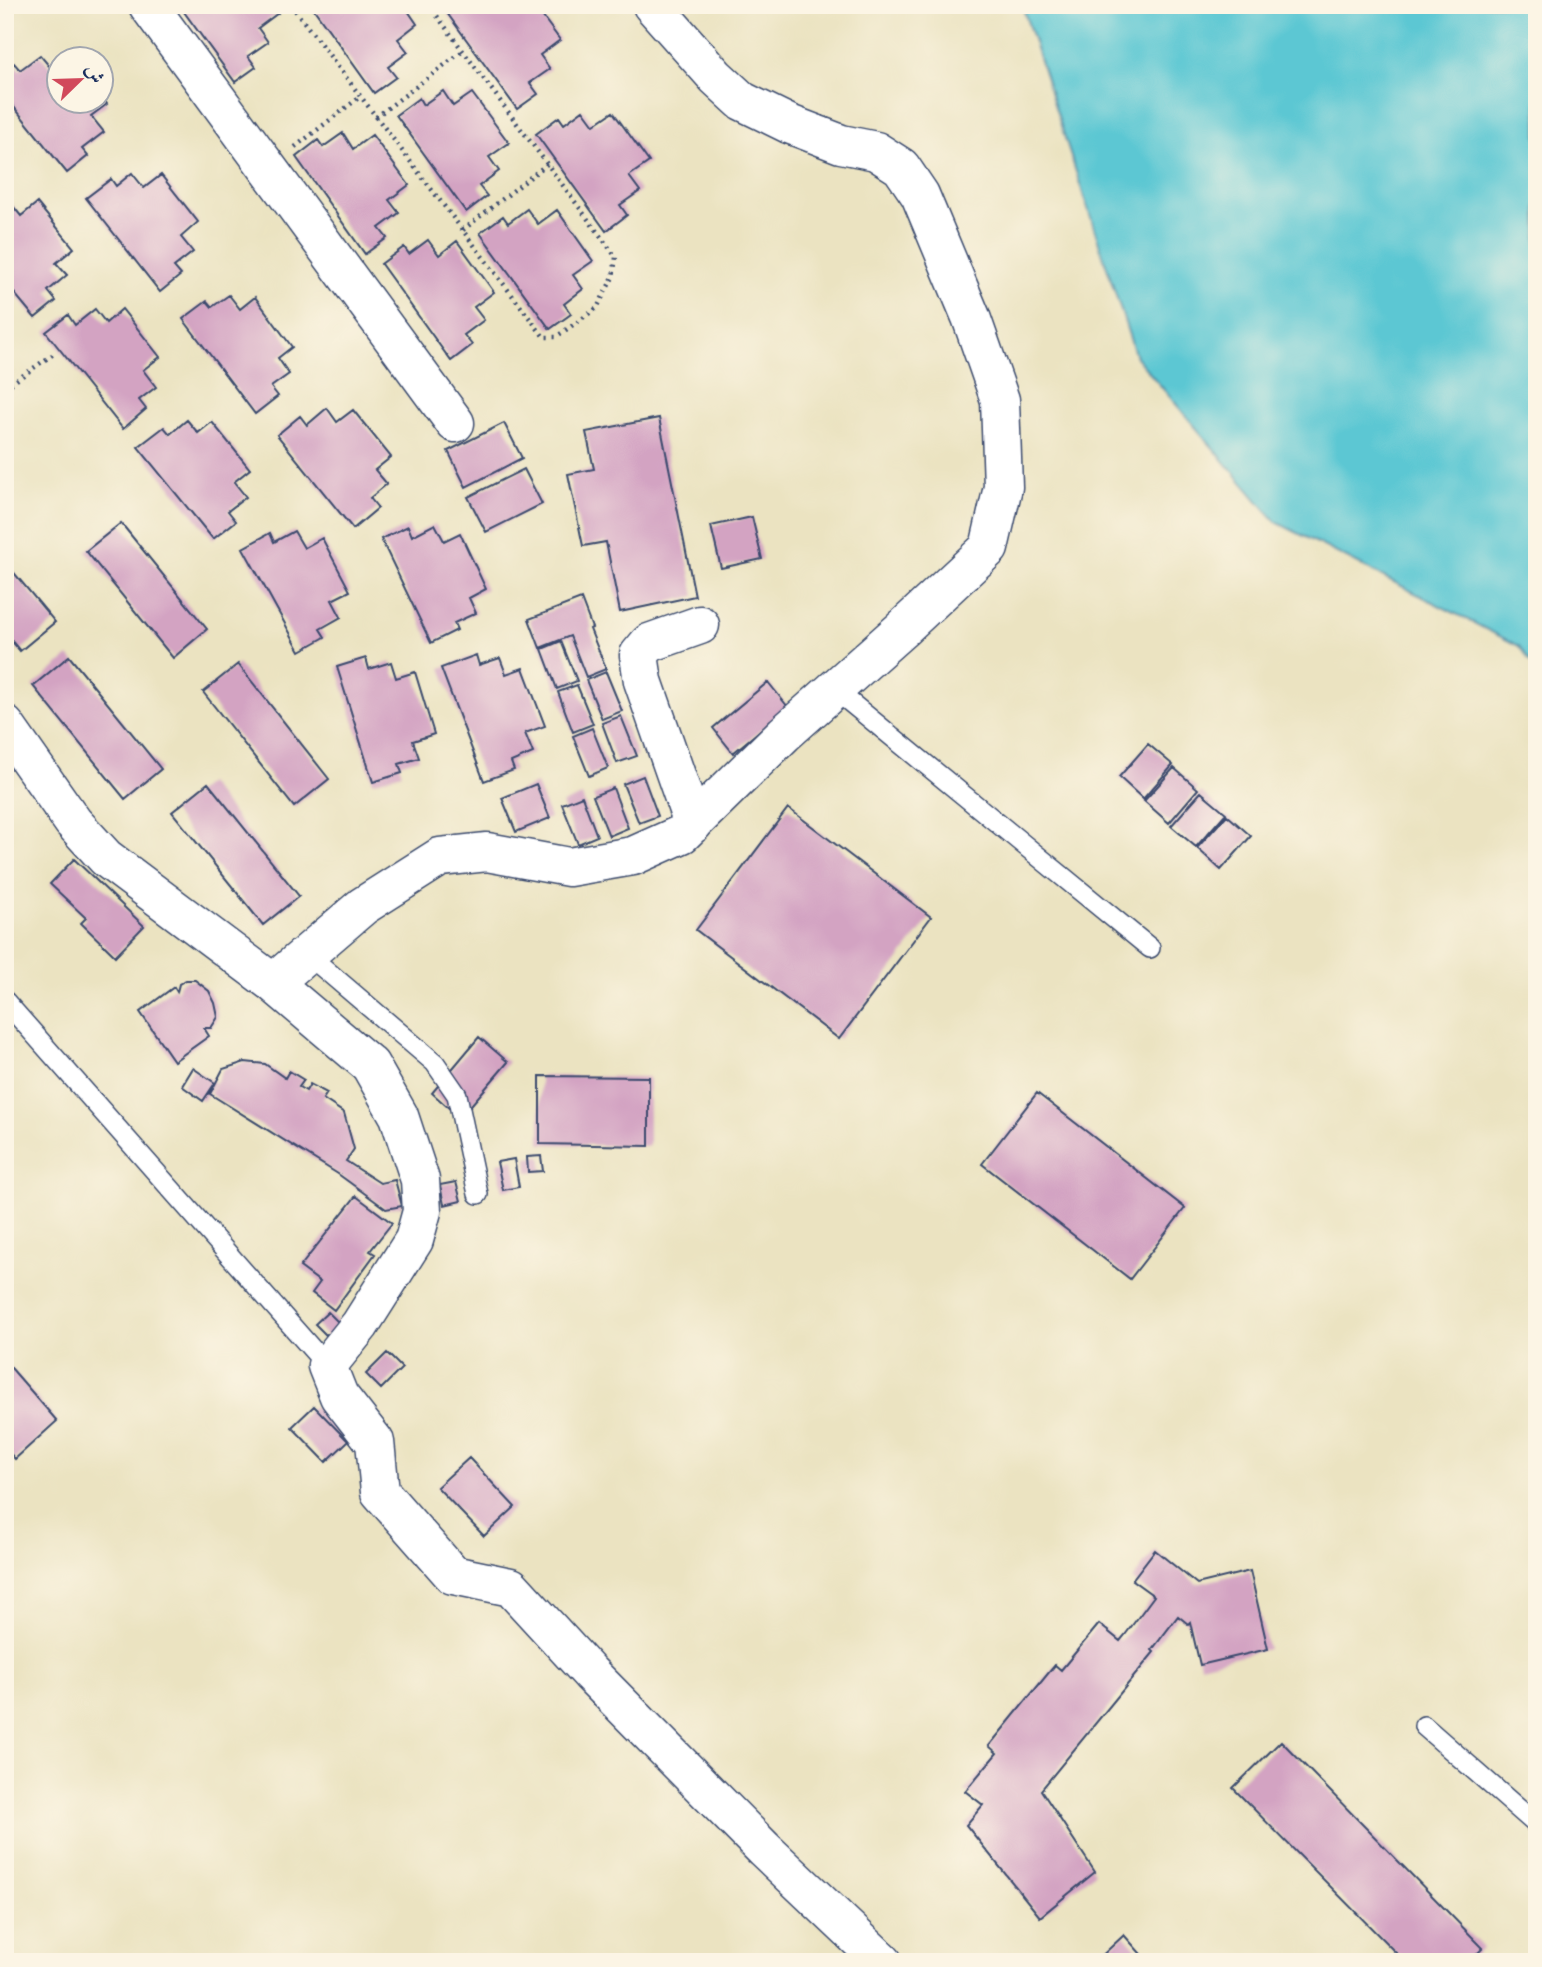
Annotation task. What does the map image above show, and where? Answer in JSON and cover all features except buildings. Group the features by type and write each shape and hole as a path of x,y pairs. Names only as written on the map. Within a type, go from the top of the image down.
{"street":[{"path":"148,5 455,423"},
{"path":"272,983 363,906 440,857 487,852 569,867 633,856 682,834 785,734 989,548 1003,487 1000,400 971,317 920,195 901,167 876,151 841,144 789,124 742,101 716,77 652,5"},
{"path":"693,824 643,681 639,655 649,643 700,625"},
{"path":"5,725 73,822 106,858 272,983 370,1065 399,1116 420,1180 422,1211 414,1240 360,1325 327,1366 339,1396 375,1442 380,1492 453,1576 511,1587 590,1673 754,1840 883,1962"}],"lane":[{"path":"834,689 1150,948"},
{"path":"307,954 435,1063 457,1095 478,1194"},
{"path":"5,1001 327,1366"},
{"path":"1424,1726 1537,1825"}],"path":[{"path":"291,5 544,337 556,337 597,308 613,278 616,257 429,5"},
{"path":"376,117 463,51"},
{"path":"268,168 361,96"},
{"path":"463,230 547,164"},
{"path":"5,388 55,353"}],"water":[{"path":"1022,5 1537,5 1537,671 1519,646 1276,522 1136,357"}]}
